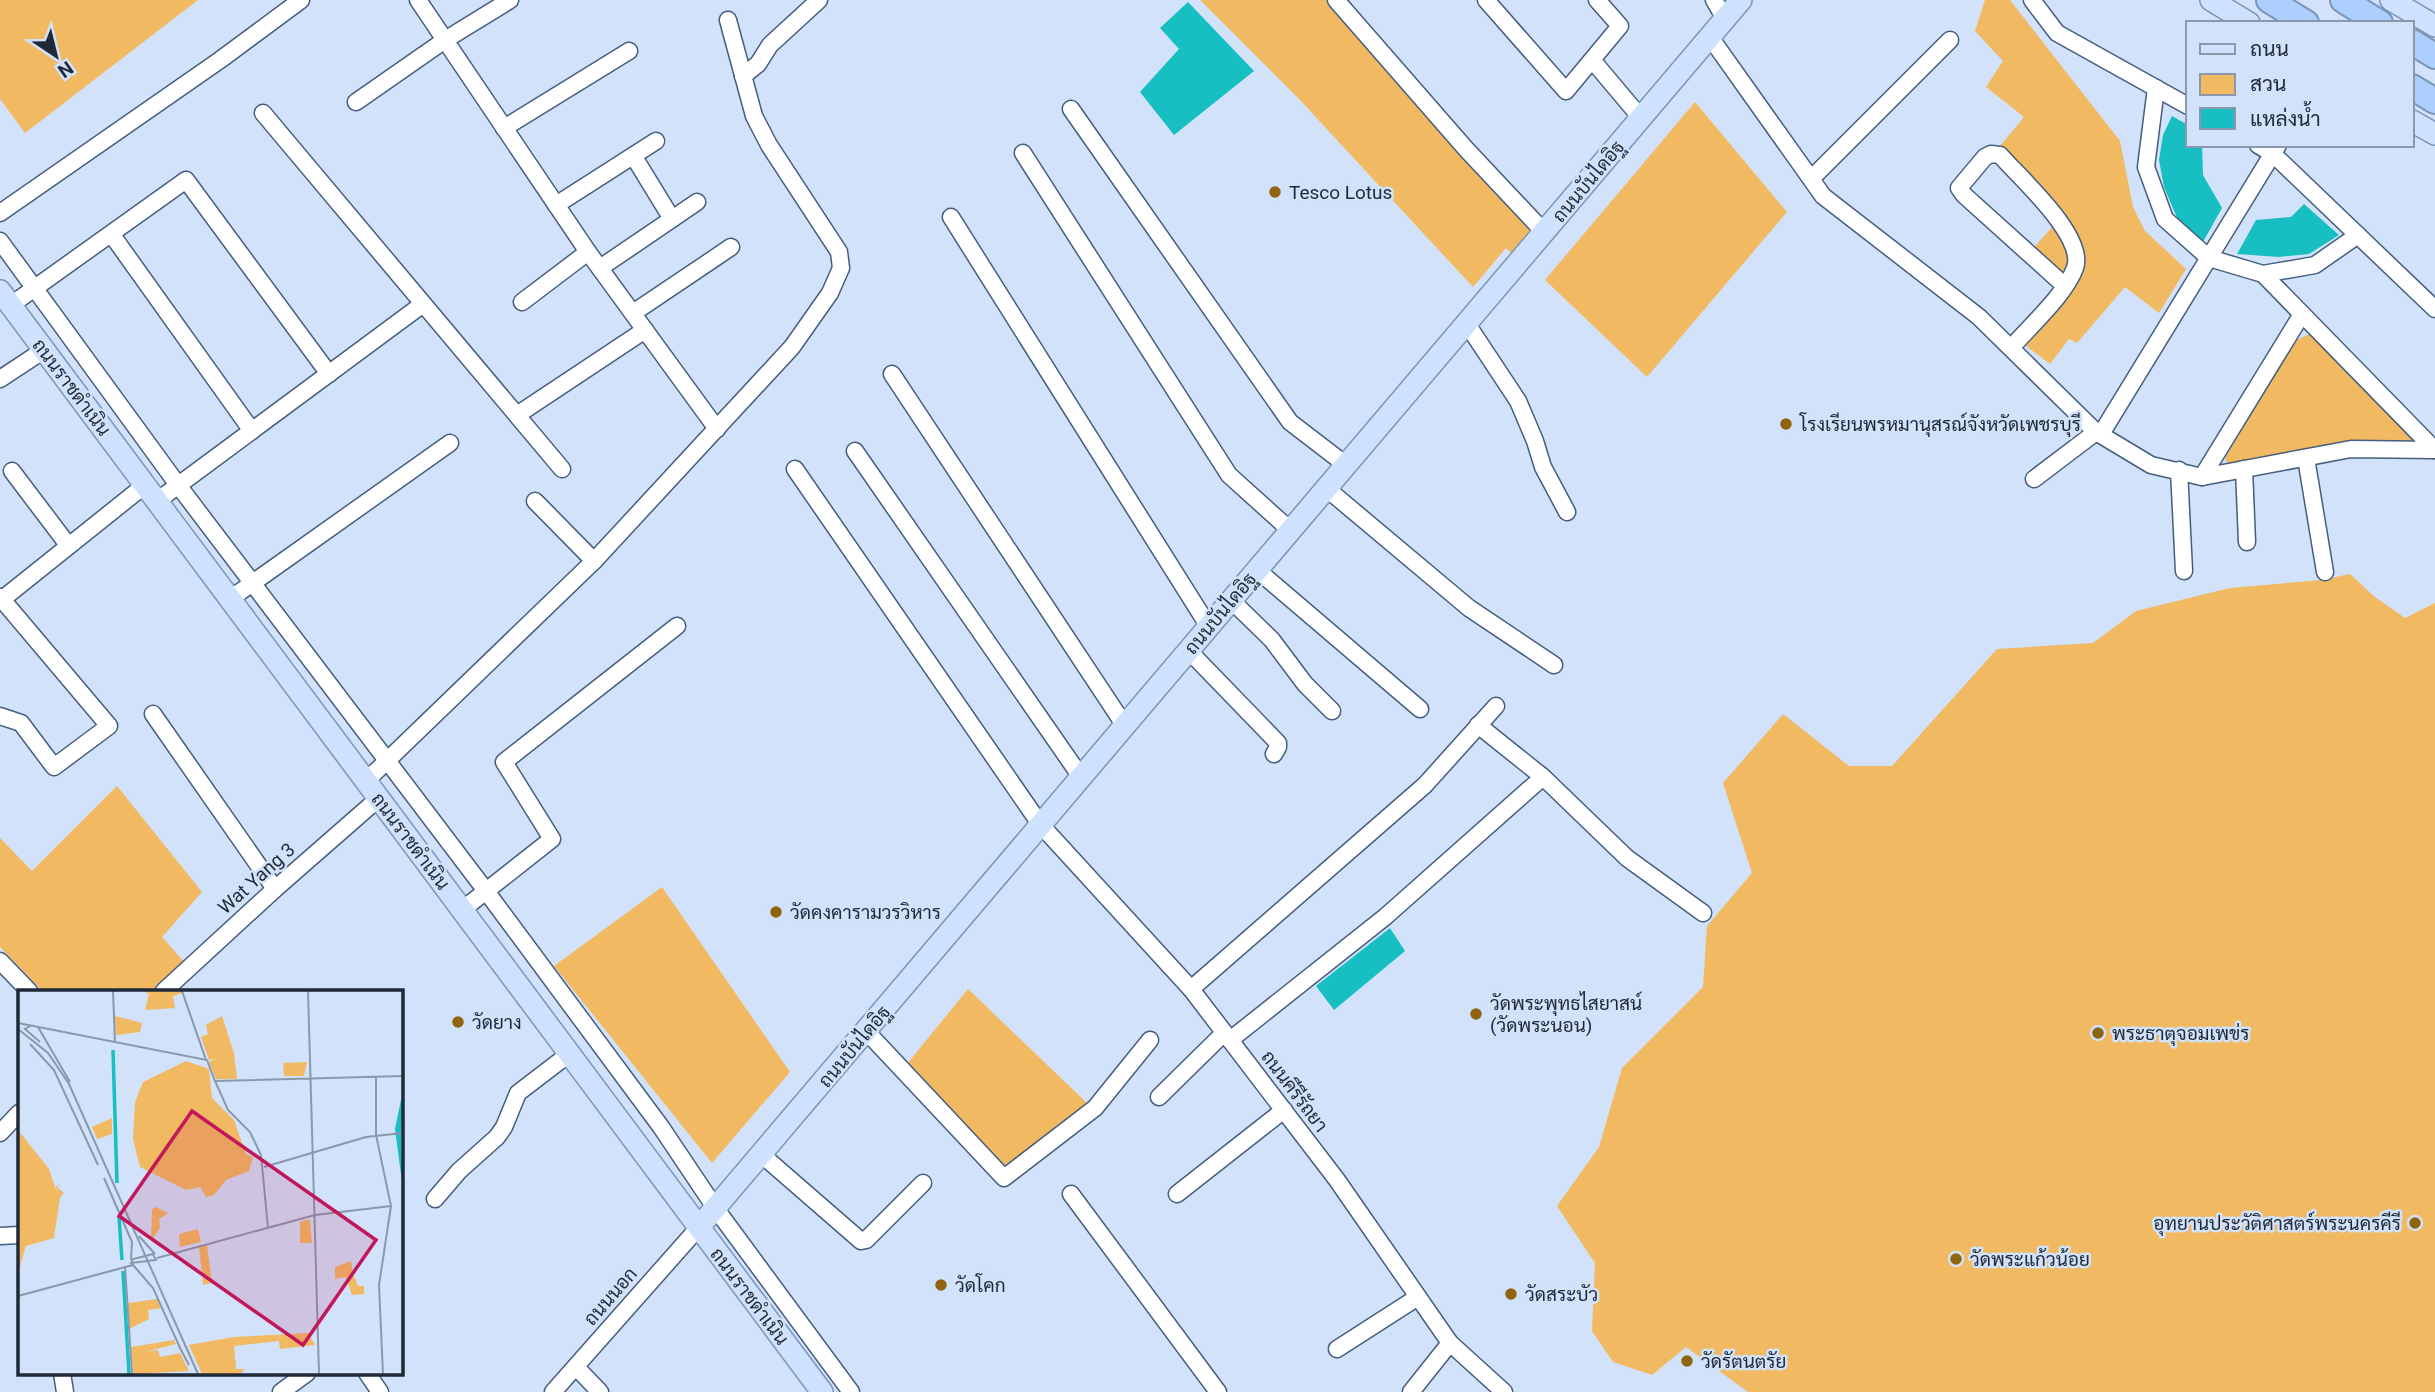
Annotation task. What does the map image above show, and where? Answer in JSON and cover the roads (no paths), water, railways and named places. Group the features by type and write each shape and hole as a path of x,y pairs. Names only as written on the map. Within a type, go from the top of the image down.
{"highway":[{"path":"2269,0 2303,21"},
{"path":"2343,0 2378,21"},
{"path":"2414,43 2435,56"},
{"path":"2414,88 2435,101"}],"main road":[{"name":"ถนนบันไดอิฐ","path":"699,1227 1741,0"},
{"path":"2211,0 2246,21"},
{"path":"2391,0 2435,26"},
{"path":"2414,122 2435,134"},
{"name":"ถนนราชดำเนิน","path":"5,298 822,1392"}],"street":[{"path":"0,213 301,0"},
{"path":"418,0 588,252 718,429"},
{"path":"356,102 445,40 510,0"},
{"path":"743,76 758,64 770,45 818,0"},
{"path":"1336,0 1466,149 1544,232"},
{"path":"1486,0 1566,92 1620,26 1597,0"},
{"path":"1714,0 1725,19"},
{"path":"2032,0 2057,33 2186,105"},
{"name":"Wat Yang 3","path":"165,990 275,888 373,790 389,760 594,561 792,346 830,293 841,268 839,252 769,145 754,117 727,20"},
{"path":"1710,37 1823,196 1979,317 2099,433 2151,465 2203,477 2351,449 2435,450"},
{"path":"1812,178 1950,40"},
{"path":"504,128 629,51"},
{"path":"1593,61 1641,118"},
{"path":"2156,88 2146,167 2165,219 2209,258 2263,274 2315,265 2358,234"},
{"path":"1071,109 1290,422 1346,465"},
{"path":"263,113 562,468"},
{"path":"556,205 656,141"},
{"path":"2034,479 2099,433 2275,149 2435,309"},
{"path":"1023,153 1229,475 1290,530"},
{"path":"2011,348 2065,286 2076,266 2075,249 2064,227 2000,155 1991,154 1985,157 1959,188 2065,286"},
{"path":"634,157 673,219"},
{"path":"5,298 36,288 186,180 329,374"},
{"path":"600,268 697,202"},
{"path":"951,217 1209,626"},
{"path":"111,234 252,431"},
{"path":"0,241 178,485 389,760 661,1127 716,1209 851,1392"},
{"path":"633,313 731,247"},
{"path":"522,302 588,252"},
{"path":"2263,274 2435,450"},
{"path":"0,716 21,723 54,767 109,726 1,599 68,545 151,493 178,485 423,304"},
{"path":"2203,477 2302,314"},
{"path":"1467,324 1518,401 1543,467 1567,512"},
{"path":"517,415 645,330"},
{"path":"0,379 44,350"},
{"path":"892,374 1125,726"},
{"path":"85,405 108,388"},
{"path":"230,599 450,443"},
{"path":"855,451 1081,777"},
{"path":"2306,458 2325,572"},
{"name":"ถนนคีรีรัถยา","path":"795,469 1040,824 1191,989 1351,1199 1450,1343 1504,1392"},
{"path":"2244,469 2247,542"},
{"path":"2179,470 2184,571"},
{"path":"12,471 68,545"},
{"path":"1326,488 1469,608 1554,665"},
{"path":"535,501 594,561"},
{"path":"1257,570 1420,709"},
{"path":"1231,600 1272,640 1305,684 1332,710"},
{"path":"462,910 552,839 505,762 677,626"},
{"path":"1189,651 1278,743 1273,754"},
{"path":"1191,989 1425,785 1496,706"},
{"path":"153,714 275,888"},
{"path":"1478,725 1543,777 1627,858 1703,913"},
{"path":"1159,1097 1227,1036 1385,917 1543,777"},
{"path":"0,961 28,990"},
{"path":"866,1031 1004,1178 1095,1108 1150,1041"},
{"path":"436,1199 459,1171 496,1137 518,1093 591,1033"},
{"path":"1177,1194 1284,1111"},
{"path":"0,1133 18,1113"},
{"path":"762,1154 861,1241 866,1240 923,1183"},
{"path":"1071,1194 1218,1392"},
{"name":"ถนนนอก","path":"553,1392 699,1227"},
{"path":"0,1236 18,1235"},
{"path":"1338,1349 1418,1297"},
{"path":"1411,1392 1450,1343"},
{"path":"576,1367 600,1392"},
{"path":"62,1374 65,1392"},
{"path":"281,1392 306,1374"},
{"path":"368,1374 380,1392"}],"water":[{"path":"1188,2 1254,71 1174,135 1140,92 1179,49 1160,28"},
{"path":"2172,116 2186,124 2186,147 2202,147 2203,175 2222,208 2203,242 2178,220 2164,187 2159,160 2163,135"},
{"path":"2304,204 2339,235 2309,254 2279,257 2237,254 2256,220 2291,217"},
{"path":"1390,928 1405,951 1334,1010 1316,986"}],"place":[{"name":"Tesco Lotus","path":"1275,192"},
{"name":"โรงเรียนพรหมานุสรณ์จังหวัดเพชรบุรี","path":"1786,424"},
{"name":"วัดคงคารามวรวิหาร","path":"776,912"},
{"name":"วัดพระพุทธไสยาสน์ (วัดพระนอน)","path":"1476,1014"},
{"name":"วัดยาง","path":"458,1022"},
{"name":"พระธาตุจอมเพข่ร","path":"2098,1033"},
{"name":"อุทยานประวัติศาสตร์พระนครคีรี","path":"2415,1223"},
{"name":"วัดพระแก้วน้อย","path":"1956,1259"},
{"name":"วัดโคก","path":"941,1285"},
{"name":"วัดสระบัว","path":"1511,1294"},
{"name":"วัดรัตนตรัย","path":"1687,1361"}]}
